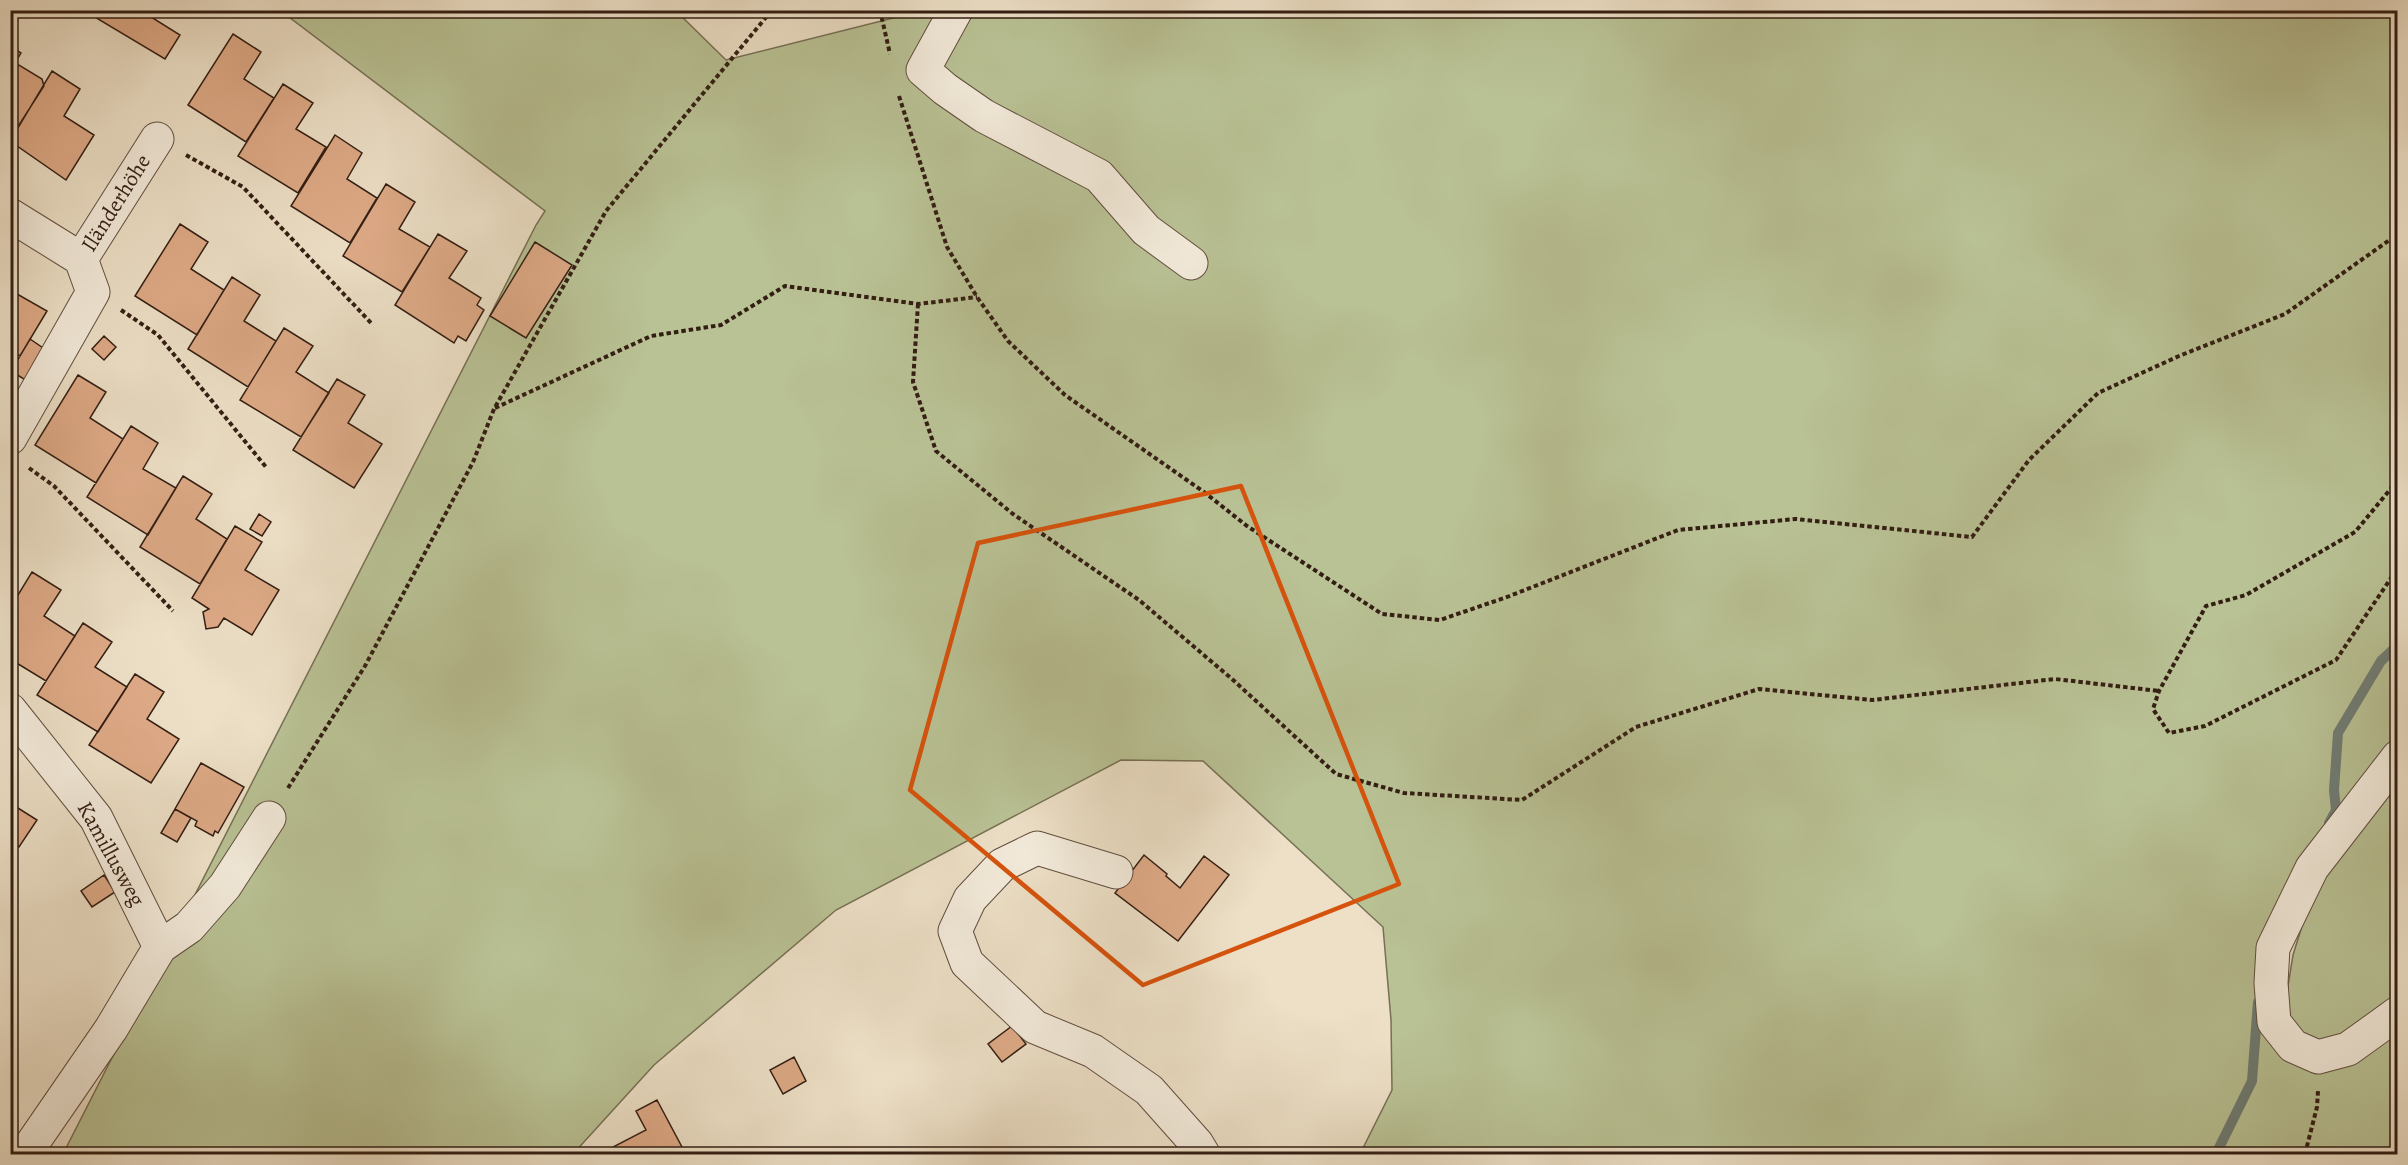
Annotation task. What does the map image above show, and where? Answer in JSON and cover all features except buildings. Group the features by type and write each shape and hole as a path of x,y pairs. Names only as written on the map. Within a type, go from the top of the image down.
{"street":[{"path":"956,10 923,69 945,89 984,116 1099,176 1146,230 1191,263"},
{"name":"Iländerhöhe","path":"10,215 81,259 157,139"},
{"path":"10,438 93,292 81,259"},
{"name":"Kamillusweg","path":"10,710 96,818 160,947"},
{"path":"2397,757 2312,868 2273,948 2271,983 2274,1022 2293,1046 2318,1057 2348,1049 2397,1013"},
{"path":"25,1155 111,1029 160,947 189,927 225,886 269,818"},
{"path":"1116,872 1037,848 1002,865 970,899 955,931 967,963 1035,1027 1093,1051 1149,1090 1197,1144 1203,1155"}],"path":[{"path":"269,818 365,666 473,462 494,409 606,211 772,10"},
{"path":"880,10 892,63"},
{"path":"897,86 902,109 947,247 977,297 1008,341 1065,395 1204,492 1247,526 1382,614 1440,620 1507,597 1678,530 1796,519 1972,537 2029,460 2098,393 2179,356 2285,314 2397,234"},
{"name":"Iländerhöhe","path":"157,139 243,188 372,324"},
{"path":"494,409 651,336 721,325 785,286 918,304 977,297"},
{"path":"93,292 158,335 266,467"},
{"path":"918,304 913,382 936,451 1013,514 1139,600 1233,680 1336,774 1404,793 1522,800 1636,727 1759,689 1872,700 2055,679 2159,691"},
{"path":"28,468 54,486 173,610"},
{"path":"2397,480 2355,532 2246,595 2206,606 2159,691 2153,709 2169,733 2205,726 2336,660 2393,575 2397,573"},
{"path":"2305,1155 2317,1107 2318,1057"}],"highlighted area":[{"path":"1241,486 1399,884 1143,985 910,790 978,543"}],"green space":[{"path":"925,10 2397,11 2397,741 2263,945 2280,1054 2397,1023 2397,1154 1360,1154 1392,1090 1391,1020 1383,927 1203,761 1121,760 836,910 654,1065 573,1154 63,1154 545,211 281,11 676,11 726,60"},
{"path":"2397,768 2397,1004 2343,1043 2299,1038 2285,1005 2293,955 2320,868"}],"waterway":[{"path":"2329,823 2336,810 2334,790 2338,733 2381,661 2398,645"},
{"path":"2216,1154 2252,1081 2258,1002"}]}
